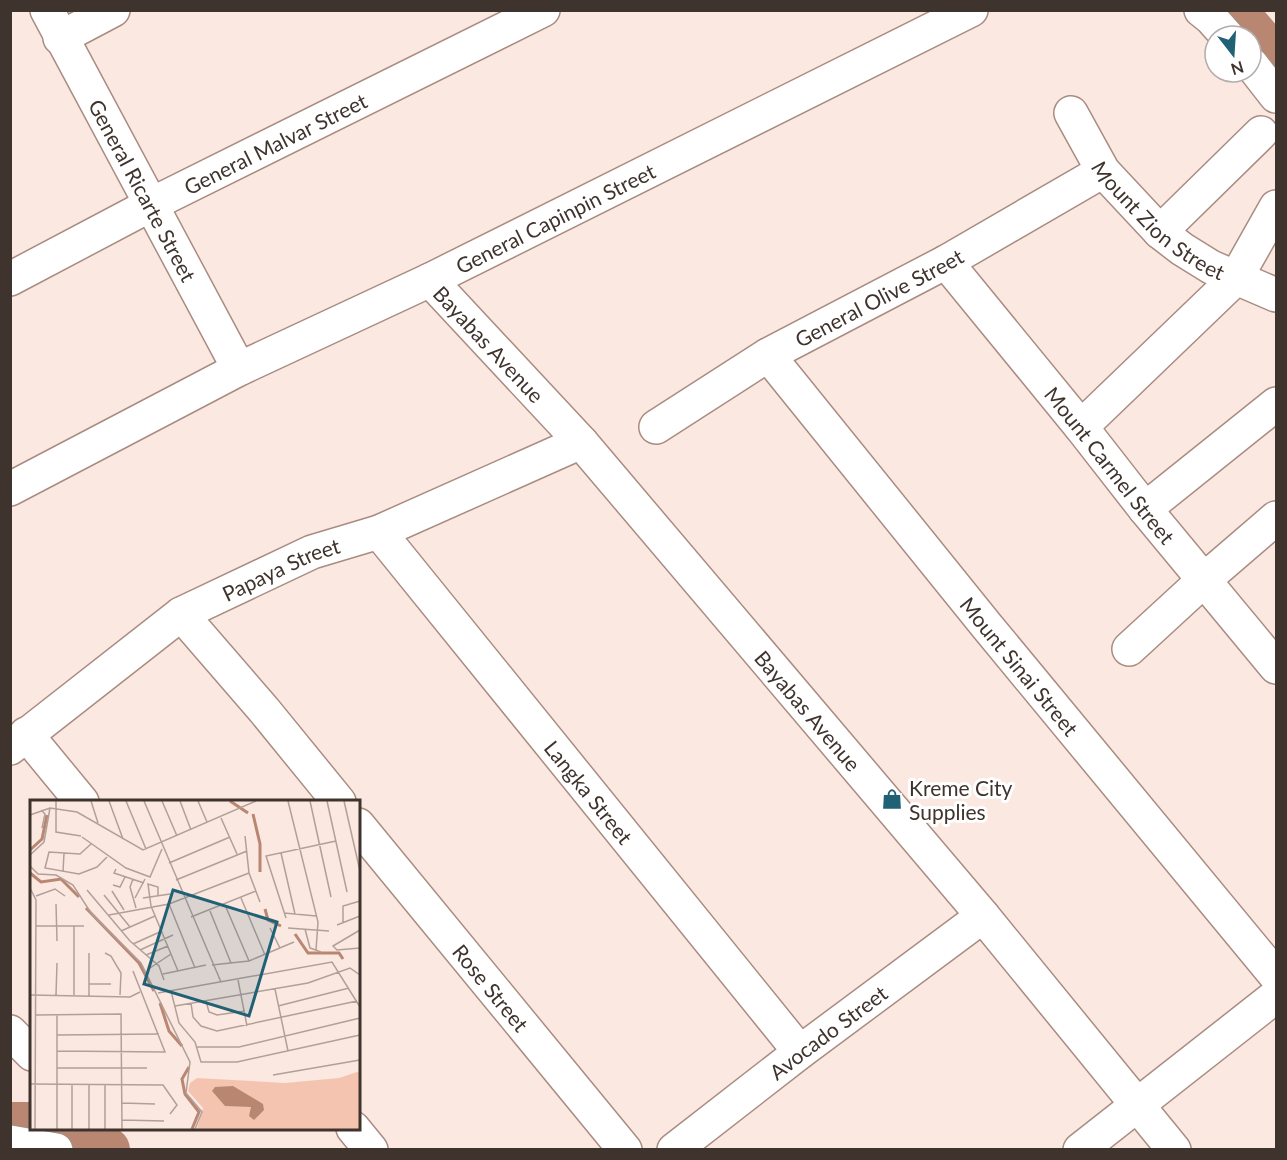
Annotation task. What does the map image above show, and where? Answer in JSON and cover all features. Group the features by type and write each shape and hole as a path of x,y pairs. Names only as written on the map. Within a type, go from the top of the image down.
{"street":[{"path":"53,24 113,10"},
{"path":"1201,10 1216,24"},
{"name":"General Malvar Street","path":"10,279 152,204 536,12"},
{"name":"General Capinpin Street","path":"10,489 239,369 430,280 963,12"},
{"name":"General Ricarte Street","path":"53,24 239,369"},
{"path":"1263,79 1276,96"},
{"name":"Mount Zion Street","path":"1071,113 1103,171 1160,232 1210,267 1276,295"},
{"path":"1160,232 1261,134"},
{"name":"General Olive Street","path":"656,427 768,355 946,262 1103,171"},
{"path":"1081,427 1236,279 1276,207"},
{"name":"Mount Carmel Street","path":"946,262 1204,580 1272,654"},
{"name":"Bayabas Avenue","path":"430,280 581,442 983,916 1174,1149"},
{"name":"Mount Sinai Street","path":"768,355 986,625 1276,976"},
{"path":"1145,509 1276,404"},
{"name":"Papaya Street","path":"18,741 181,614 312,552 379,532 581,442"},
{"path":"1129,649 1276,518"},
{"name":"Langka Street","path":"379,532 800,1052"},
{"path":"181,614 338,800"},
{"path":"18,741 81,800"},
{"name":"Rose Street","path":"360,827 625,1149"},
{"name":"Avocado Street","path":"674,1149 983,916"},
{"path":"1080,1149 1276,996"},
{"path":"10,1032 30,1052"},
{"path":"355,1130 370,1149"},
{"path":"10,1142 56,1149"}],"waterway":[{"path":"1233,10 1276,60"},
{"path":"10,1125 30,1125"},
{"path":"68,1130 107,1150"}],"place":[{"name":"Kreme City Supplies","path":"892,799"}]}
